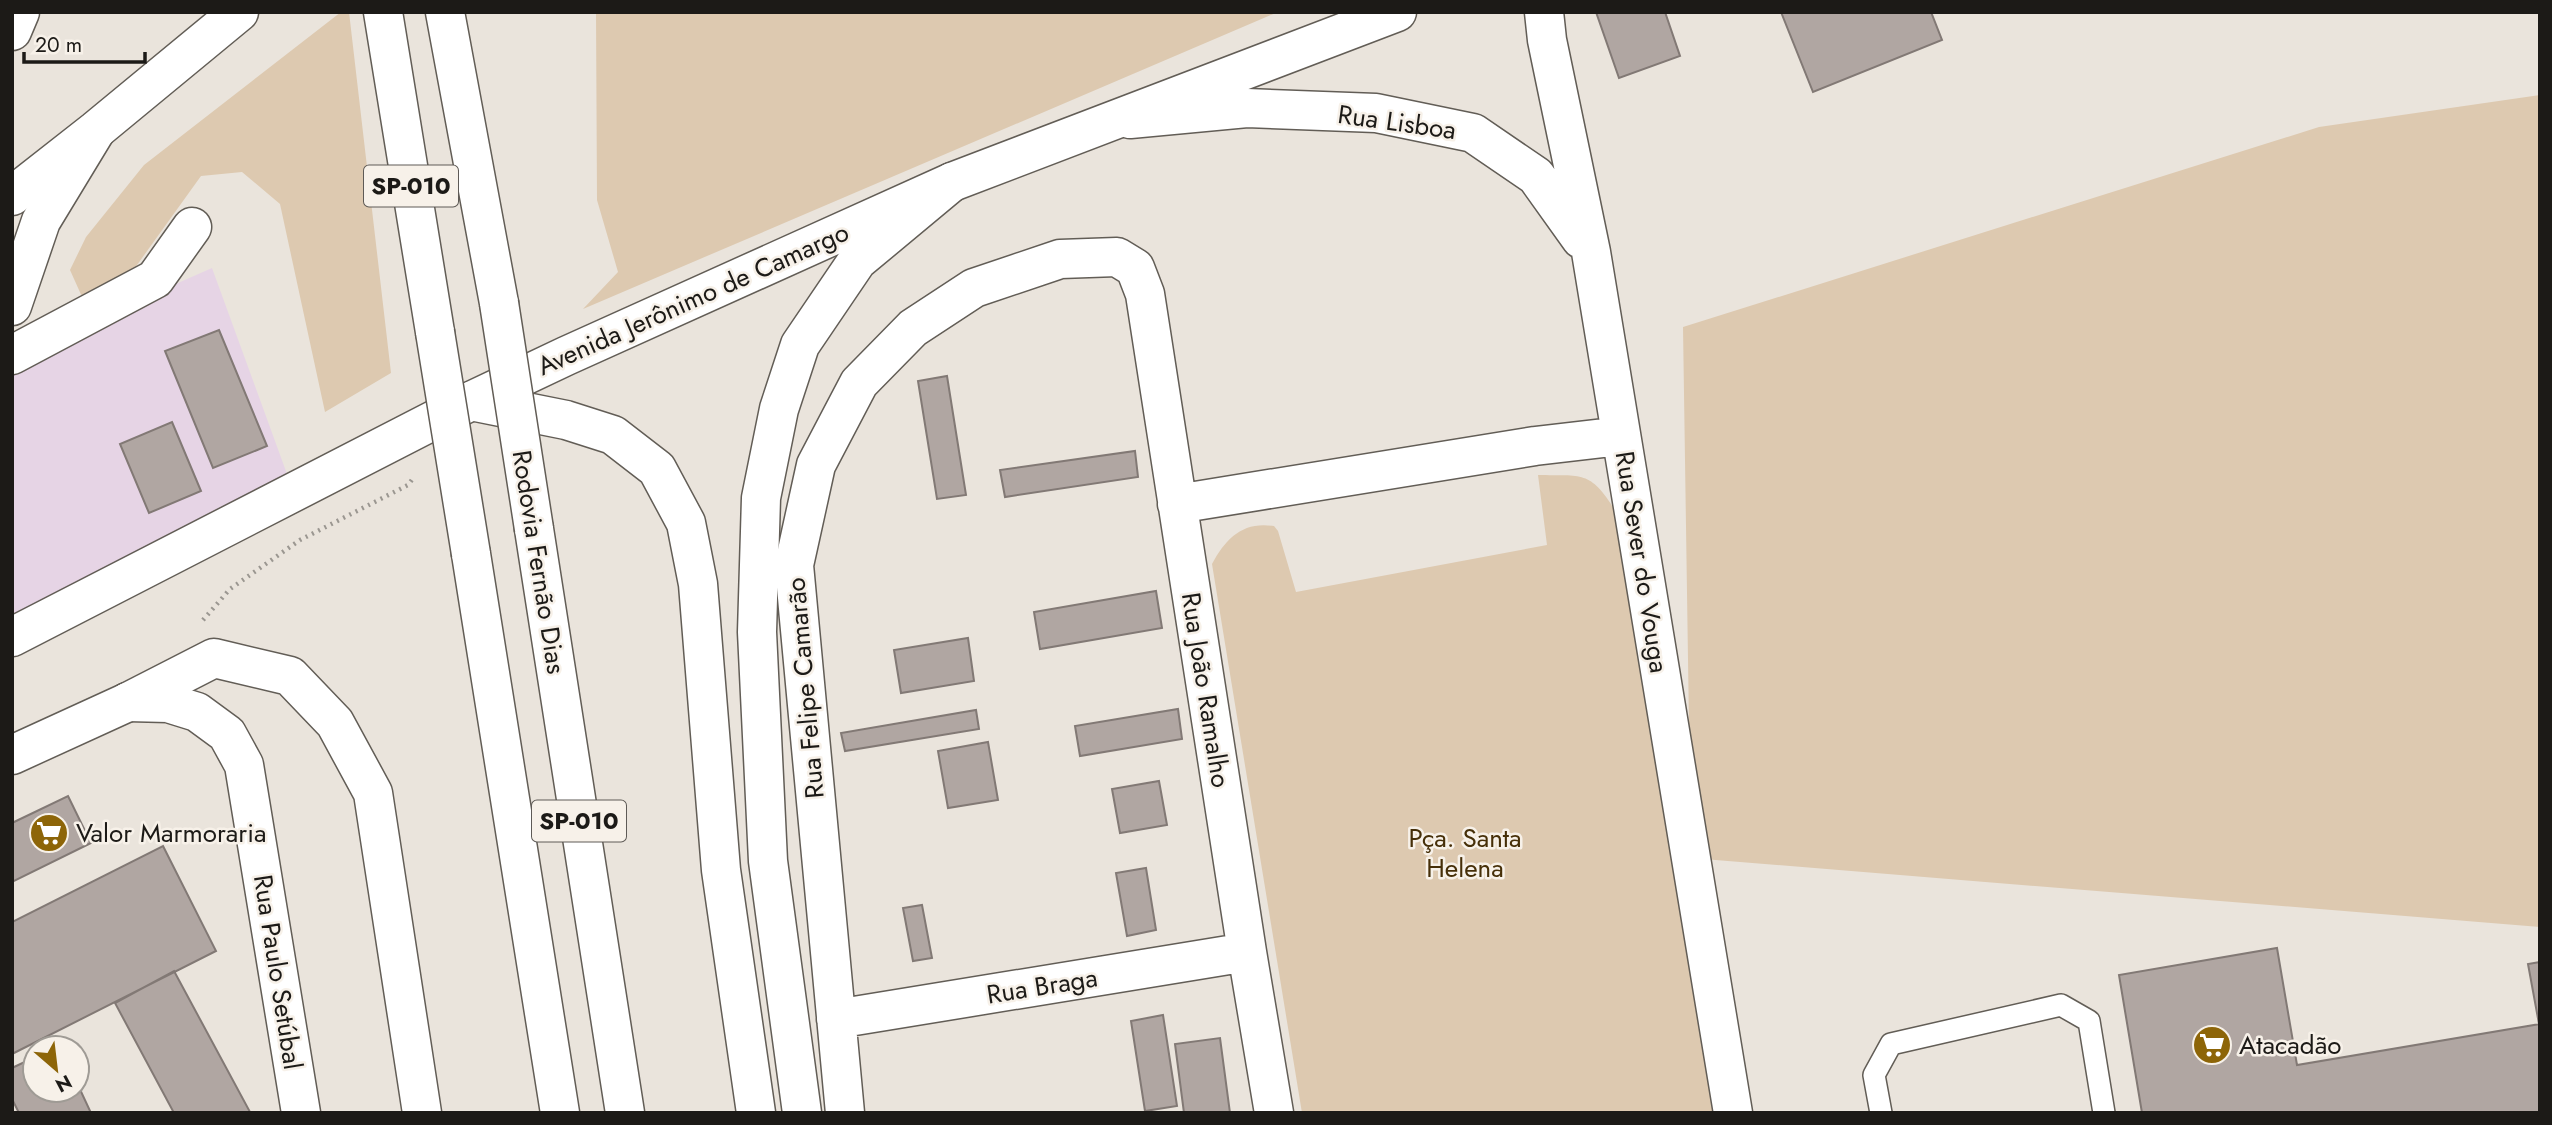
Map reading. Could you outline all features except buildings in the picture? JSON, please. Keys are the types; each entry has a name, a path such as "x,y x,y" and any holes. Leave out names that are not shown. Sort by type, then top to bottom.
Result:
{"main road":[{"path":"12,31 20,12"},
{"path":"12,196 96,131 239,12"},
{"name":"Avenida Jerônimo de Camargo","path":"12,637 471,401 566,356 953,182 1397,12"},
{"name":"Rua Sever do Vouga","path":"1544,12 1547,40 1591,253 1733,1113"},
{"name":"Rodovia Fernão Dias","path":"445,16 499,303 625,1113"},
{"name":"SP-010","path":"385,26 560,1113"},
{"name":"Rua Lisboa","path":"1109,121 1247,108 1376,113 1473,134 1536,176 1591,253"},
{"path":"12,306 41,221 96,131"},
{"path":"802,1113 768,862 757,632 761,498 779,409 800,345 858,261 953,182"},
{"path":"12,355 155,279 192,227"},
{"name":"Rua Felipe Camarão","path":"845,1113 794,565 816,465 859,383 913,328 974,288 1059,259 1117,257 1135,268"},
{"name":"Rua João Ramalho","path":"1135,268 1145,294 1274,1113"},
{"path":"471,401 566,420 613,435 657,469 686,523 698,584 721,870 756,1113"},
{"path":"1177,504 1535,446 1621,436"},
{"path":"12,755 128,702 214,658 290,676 335,723 373,793 422,1113"},
{"name":"Rua Paulo Setúbal","path":"128,702 168,703 197,712 227,734 244,765 301,1113"},
{"name":"Rua Braga","path":"836,1019 1247,952"}],"lane":[{"path":"1881,1113 1874,1075 1891,1044 2061,1005 2089,1021 2104,1113"}],"path":[{"path":"202,620 230,589 300,540 408,485 416,474"}],"shaded area":[{"path":"212,268 287,474 12,615 12,375 153,294"}],"green space":[{"path":"341,12 349,12 391,373 325,412 280,204 242,172 201,176 119,290 83,299 70,270 86,237 144,165"},
{"path":"596,12 1278,12 583,309 618,272 597,200"},
{"path":"2540,95 2540,927 1691,858 1683,327 2319,127"},
{"name":"Pça. Santa Helena","path":"1538,475 1584,478 1599,488 1615,510 1713,1113 1302,1113 1212,564 1223,546 1237,533 1263,525 1274,526 1278,531 1296,592 1547,545"}],"place":[{"name":"Valor Marmoraria","path":"49,833"},
{"name":"Atacadão","path":"2212,1045"}]}
